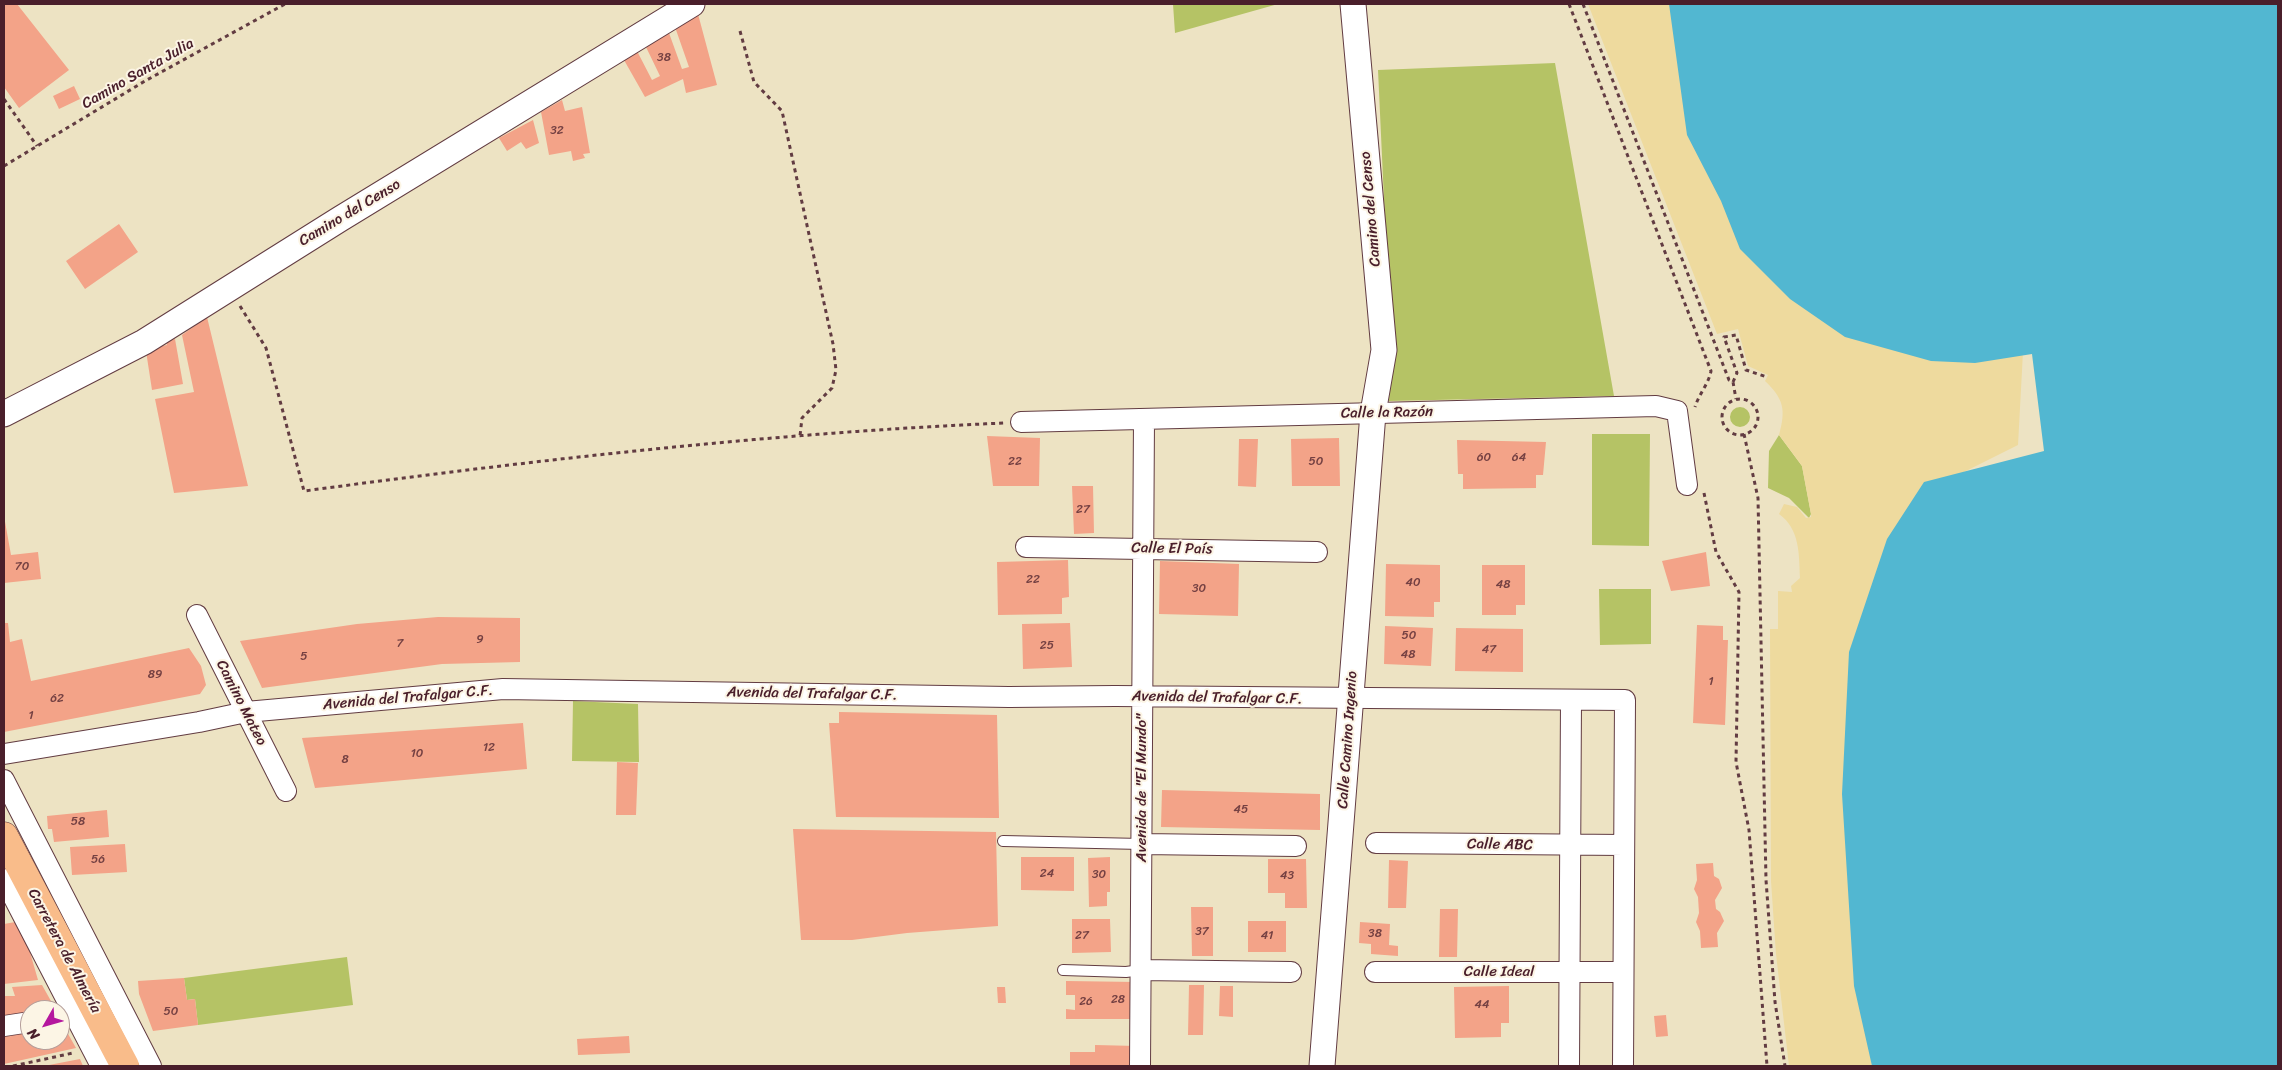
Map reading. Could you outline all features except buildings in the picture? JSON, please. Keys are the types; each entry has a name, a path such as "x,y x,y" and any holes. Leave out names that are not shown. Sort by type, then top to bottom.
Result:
{"highway":[{"name":"Carretera de Almería","path":"4,836 77,1016 125,1066"}],"street":[{"name":"Camino del Censo","path":"4,414 144,342 692,4"},
{"name":"Camino del Censo","path":"1353,4 1384,350 1373,413"},
{"name":"Calle la Razón","path":"1021,422 1656,406 1677,411 1694,487"},
{"name":"Calle Camino Ingenio","path":"1322,1066 1373,413"},
{"name":"Avenida de \"El Mundo\"","path":"1140,1066 1144,419"},
{"name":"Calle El País","path":"1026,547 1317,552"},
{"name":"Camino Mateo","path":"197,615 286,790"},
{"name":"Avenida del Trafalgar C.F.","path":"4,754 199,722 246,712 503,689 1009,697 1142,696 1625,700 1624,845"},
{"path":"1569,1066 1572,700"},
{"path":"4,780 151,1066"},
{"name":"Calle ABC","path":"1376,843 1624,845"},
{"path":"1142,844 1296,846"},
{"path":"1623,1066 1624,845"},
{"path":"4,879 77,1016 101,1066"},
{"path":"1141,970 1291,972"},
{"name":"Calle Ideal","path":"1375,972 1623,972"},
{"path":"4,1026 20,1024"}],"lane":[{"path":"1003,840 1142,844"},
{"path":"1063,970 1126,972 1141,970"}],"path":[{"name":"Camino Santa Julia","path":"4,166 144,81 285,4"},
{"path":"1569,4 1711,371 1710,378 1699,393 1694,410"},
{"path":"1583,4 1729,380 1733,382"},
{"path":"740,31 754,82 782,111 834,344 836,370 832,388 802,418 800,436"},
{"path":"4,99 37,146"},
{"path":"230,288 266,348 304,491 492,466 800,436 897,428 1021,422"},
{"path":"1736,399 1733,382 1737,374 1724,337 1736,335 1746,370 1767,377"},
{"path":"1742,398 1752,403 1758,412 1757,424 1754,429 1744,434 1732,433 1724,424 1723,411 1730,401 1736,399 1742,398"},
{"path":"1744,434 1758,498 1766,880 1775,1002 1785,1066"},
{"path":"1694,487 1705,496 1716,552 1738,592 1736,762 1749,830 1767,1066"},
{"path":"13,1066 77,1052"}],"green space":[{"path":"1173,4 1278,4 1175,33"},
{"path":"1555,63 1614,396 1389,401 1391,351 1378,70"},
{"path":"1740,407 1747,410 1750,417 1747,424 1740,427 1733,424 1730,417 1733,410"},
{"path":"1592,434 1650,434 1649,546 1592,545"},
{"path":"1779,435 1802,466 1811,514 1809,518 1789,498 1768,488 1769,451"},
{"path":"1599,589 1651,589 1651,644 1600,645"},
{"path":"573,701 638,704 639,762 572,761"},
{"path":"347,957 353,1005 198,1025 195,999 187,1000 184,978"}],"sand":[{"path":"1588,4 1676,4 2023,352 2018,445 1940,484 1902,1066 1789,1066 1776,954 1771,881 1770,629 1778,629 1778,591 1792,592 1791,586 1800,578 1795,535 1786,520 1779,514 1784,504 1797,507 1806,518 1811,517 1802,466 1779,435 1783,412 1782,405 1780,399 1765,381 1768,375 1748,366 1738,329 1717,334"}],"water":[{"path":"1669,4 2278,4 2278,1066 1872,1066 1854,986 1842,794 1849,652 1887,539 1924,482 2044,451 2032,354 1975,363 1931,361 1845,337 1790,299 1740,249 1721,201 1687,135"}]}
